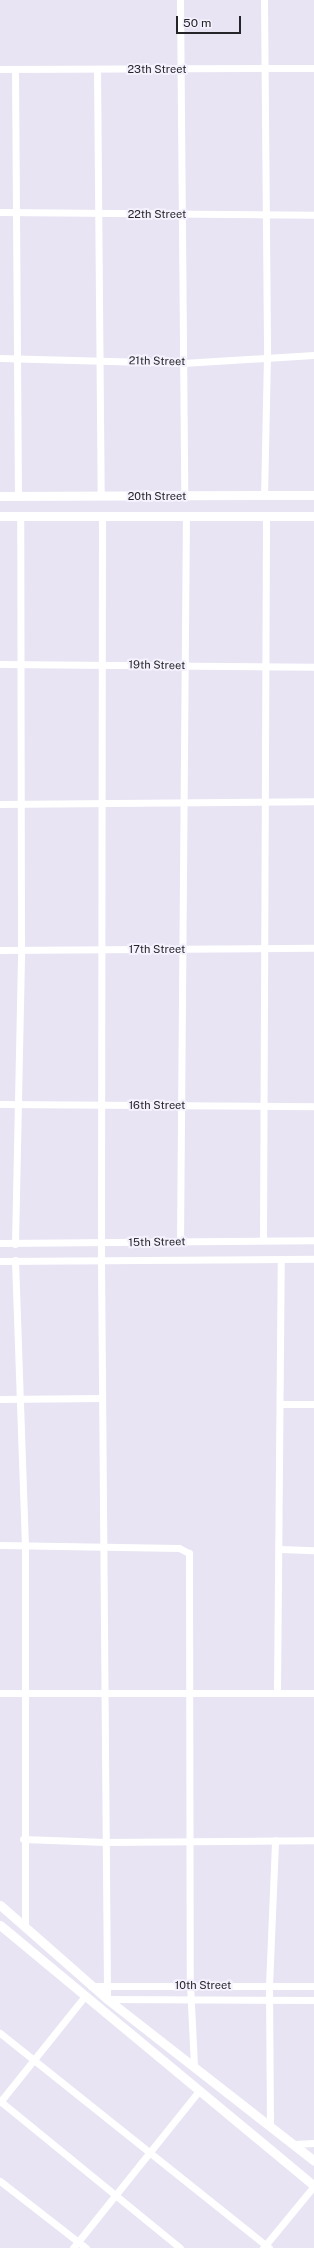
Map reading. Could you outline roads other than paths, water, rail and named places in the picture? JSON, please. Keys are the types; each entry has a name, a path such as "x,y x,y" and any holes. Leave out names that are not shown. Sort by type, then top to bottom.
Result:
{"street":[{"path":"180,0 178,69 184,496"},
{"path":"264,0 264,214 267,355 264,496"},
{"name":"23th Street","path":"0,69 314,68"},
{"path":"15,69 18,495"},
{"path":"97,69 101,361 101,496"},
{"name":"22th Street","path":"0,212 314,214"},
{"name":"21th Street","path":"0,358 183,362 267,355 314,355"},
{"name":"20th Street","path":"0,496 314,495"},
{"name":"20th Street","path":"0,516 314,516"},
{"path":"15,1244 16,1104 21,949 19,664 20,516"},
{"path":"263,1240 267,802 266,516"},
{"path":"102,517 103,949 101,1260 105,1547 105,1842 107,1999"},
{"path":"180,1242 186,803 184,666 186,517"},
{"name":"19th Street","path":"0,664 314,667"},
{"path":"0,804 314,801"},
{"name":"17th Street","path":"0,950 314,948"},
{"name":"16th Street","path":"0,1104 314,1106"},
{"name":"15th Street","path":"0,1243 314,1240"},
{"path":"277,1692 280,1549 281,1259"},
{"name":"15th Street","path":"0,1261 314,1259"},
{"path":"15,1260 25,1544 23,1839 25,1926"},
{"path":"0,1399 102,1398"},
{"path":"280,1404 314,1404"},
{"path":"0,1545 25,1544 179,1548 189,1553 191,1692 190,1984 194,2066"},
{"path":"280,1549 314,1550"},
{"path":"0,1693 105,1690 314,1692"},
{"path":"23,1839 105,1842 314,1840"},
{"path":"270,2127 269,1986 275,1840"},
{"path":"0,1905 91,1986 314,2161"},
{"path":"0,1925 314,2186 266,2247 0,2033"},
{"name":"10th Street","path":"91,1986 190,1984 314,1986"},
{"path":"85,1996 35,2062 0,2101 180,2248"},
{"name":"10th Street","path":"107,1999 314,2000"},
{"path":"73,2248 151,2154 198,2091"},
{"path":"294,2144 314,2142"},
{"path":"0,2181 86,2248"}]}
